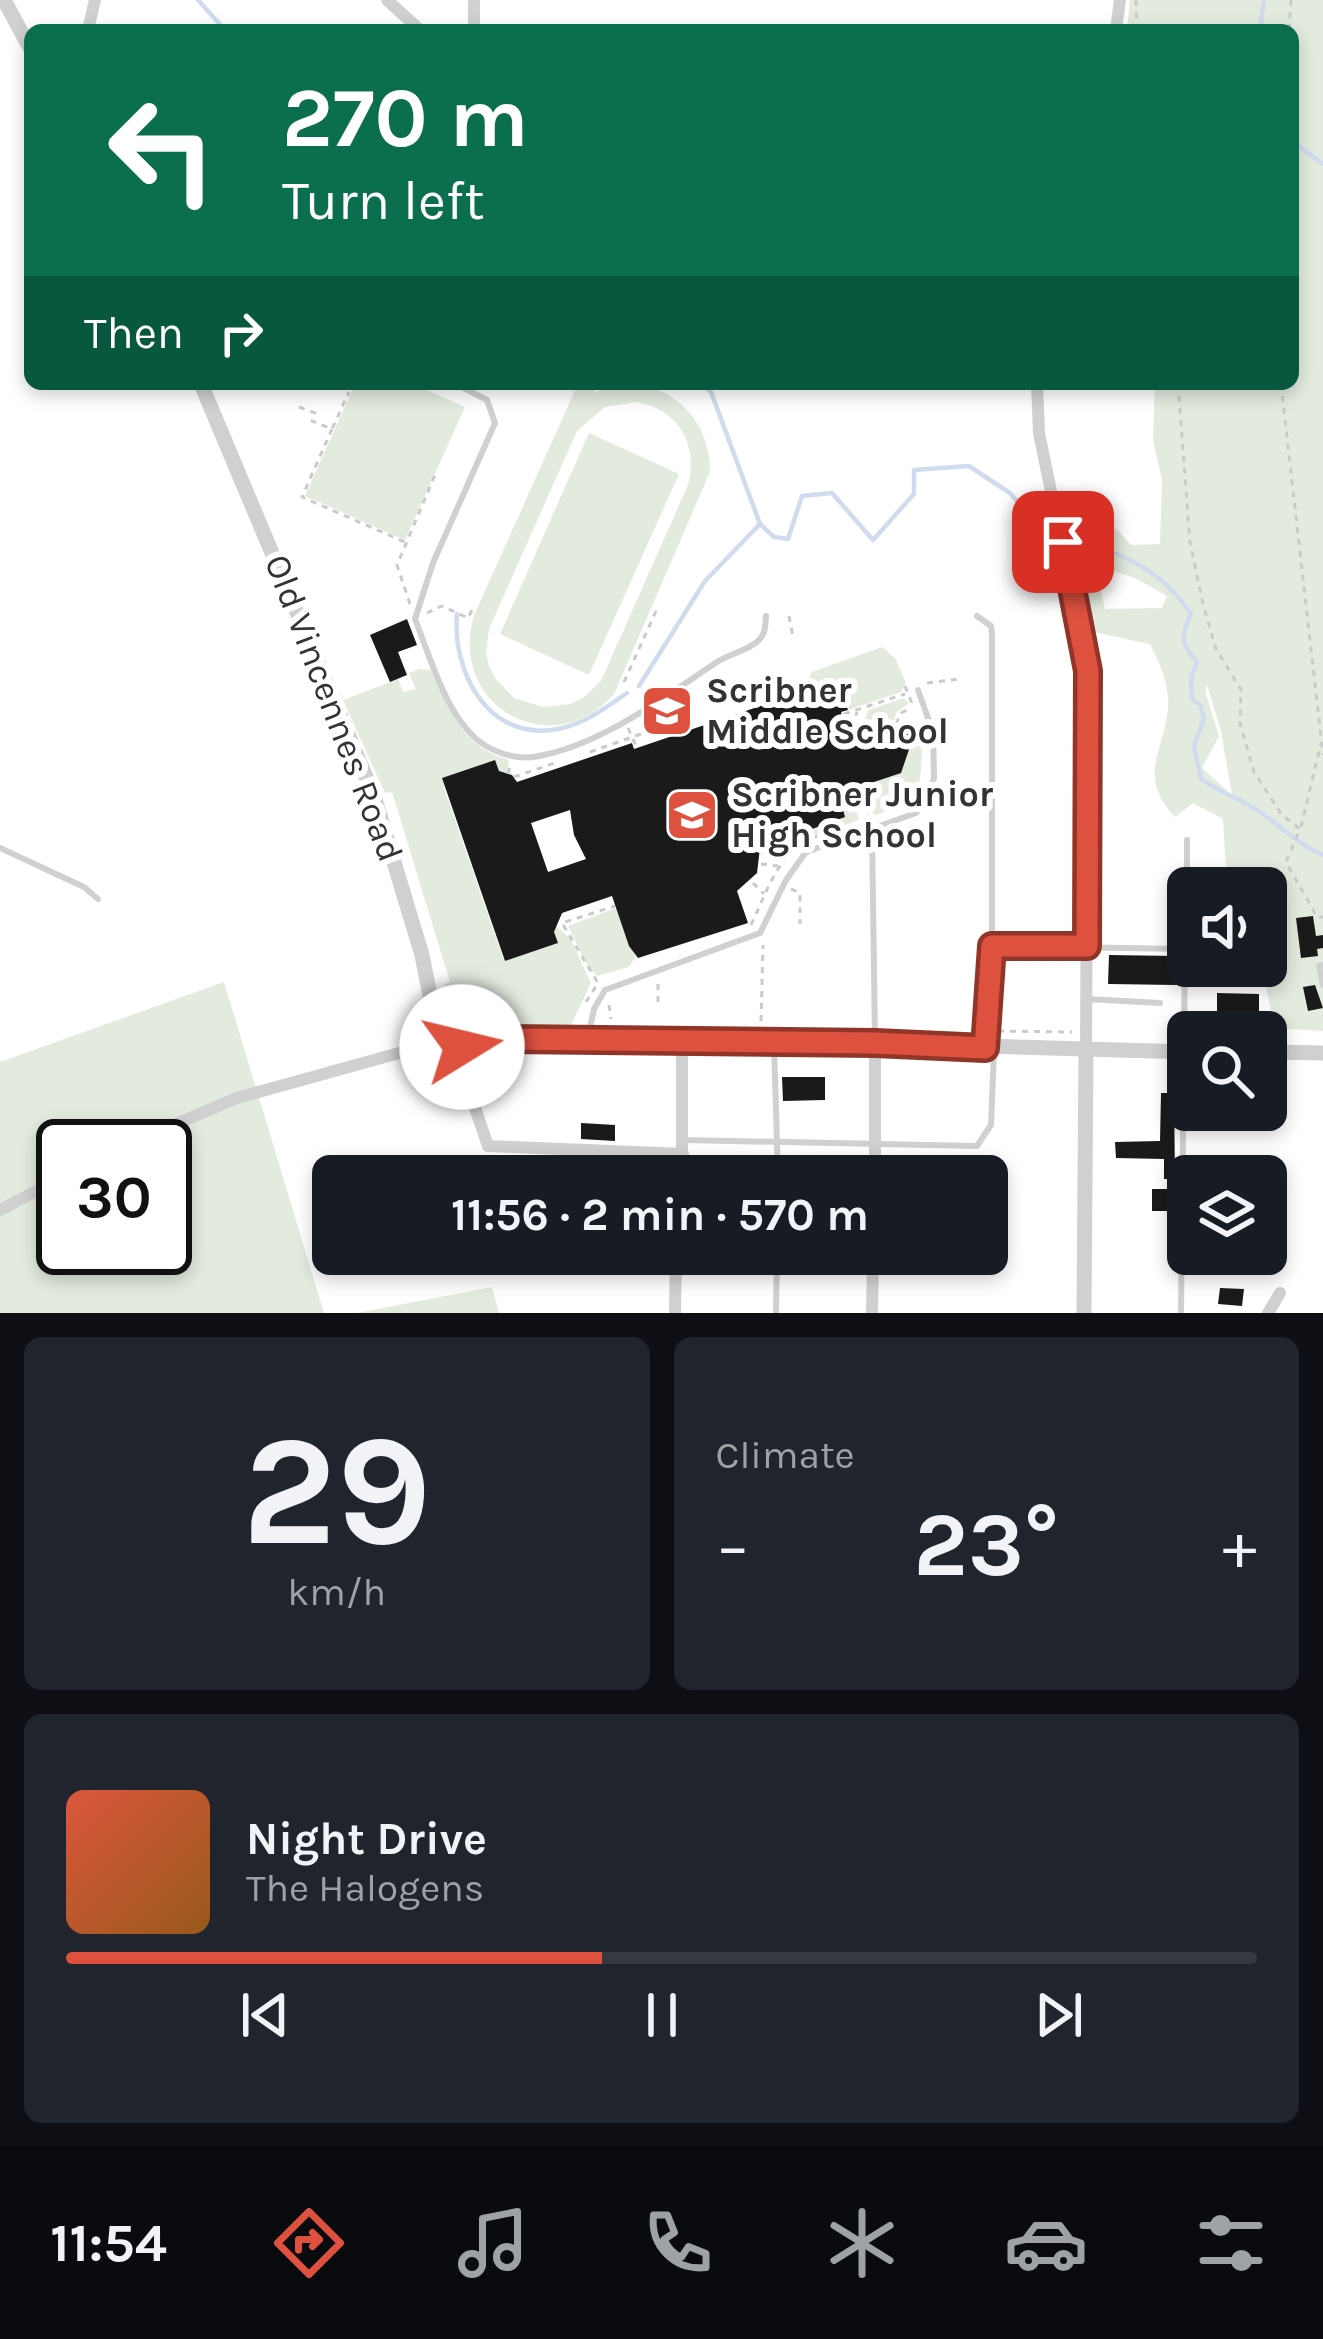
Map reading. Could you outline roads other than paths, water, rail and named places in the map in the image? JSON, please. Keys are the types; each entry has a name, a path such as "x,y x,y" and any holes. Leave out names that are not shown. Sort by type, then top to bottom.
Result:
{"street":[{"path":"4,0 24,36"},
{"path":"387,0 413,24"},
{"name":"Old Vincennes Road","path":"204,390 374,796 422,956 439,1042"},
{"path":"1037,390 1039,433 1088,671 1084,1313"},
{"path":"461,1041 468,1087 488,1146 683,1147"},
{"path":"181,1119 267,1088 439,1042 875,1043 1167,1052"},
{"path":"682,1043 683,1155"},
{"path":"875,1043 876,1155"},
{"path":"1287,1052 1323,1053"},
{"path":"0,1210 36,1192"},
{"path":"675,1313 676,1275"},
{"path":"872,1313 873,1275"},
{"path":"1268,1313 1280,1293"}],"lane":[{"path":"468,390 487,400 495,415 494,428 436,556 415,618 462,723 482,744 526,758 546,755 666,698 723,658 756,643 764,634 766,616"},
{"path":"683,1147 778,1142 977,1146 991,1125 992,634 991,626 977,616"},
{"path":"588,1041 603,992 757,935 784,884 812,848 916,813 934,778 933,732 918,690"},
{"path":"872,829 875,1043"},
{"path":"1187,840 1187,867"},
{"path":"0,848 84,887 98,899"},
{"path":"992,946 1167,948"},
{"path":"1323,964 1319,967 1323,985"},
{"path":"1087,999 1160,1003"},
{"path":"774,1045 778,1155"},
{"path":"1181,1313 1184,1131"},
{"path":"776,1313 777,1275"}],"waterway":[{"path":"198,0 220,24"},
{"path":"1261,24 1264,0"},
{"path":"1299,146 1323,164"},
{"path":"709,390 760,524 774,537 788,539 802,496 832,493 873,540 914,494 914,470 969,466 1010,493 1043,531 1051,531"},
{"path":"639,686 705,581 760,524"},
{"path":"1071,537 1153,574 1191,614 1184,640 1197,662 1191,677 1192,699 1201,706 1204,719 1194,746 1201,779 1253,807 1323,855"},
{"path":"457,614 460,657 467,677 491,712 508,723 528,730 562,728 627,693"}],"place":[{"name":"Scribner Middle School","path":"667,711"},
{"name":"Scribner Junior High School","path":"692,815"}]}
